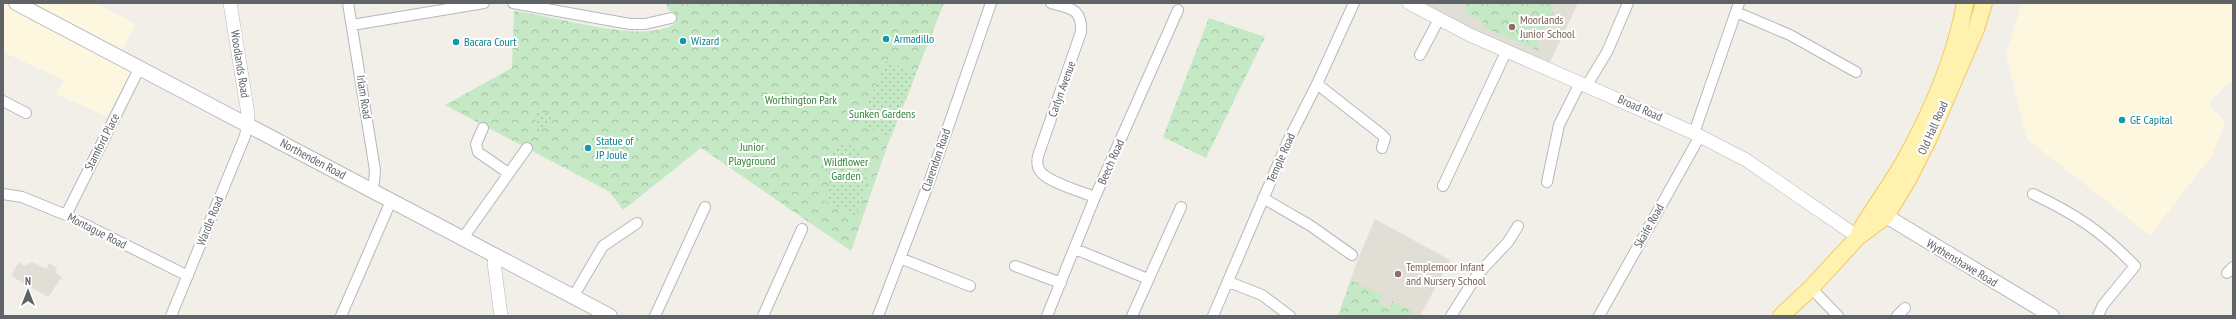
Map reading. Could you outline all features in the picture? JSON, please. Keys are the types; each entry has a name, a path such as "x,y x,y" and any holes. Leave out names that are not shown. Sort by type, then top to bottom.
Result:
{"main road":[{"name":"Northenden Road","path":"16,3 610,316"},
{"name":"Old Hall Road","path":"1858,237 1872,208 1907,157 1924,121 1943,77 1965,3"},
{"name":"Old Hall Road","path":"1781,316 1811,288 1858,237 1886,216 1910,176 1930,136 1976,28 1984,3"},
{"name":"Wythenshawe Road","path":"1872,208 2052,316"}],"street":[{"name":"Woodlands Road","path":"230,3 248,114 247,125"},
{"name":"Irlam Road","path":"348,3 375,170 374,183 370,190"},
{"path":"352,25 484,3"},
{"path":"512,3 630,24 645,24 671,18"},
{"name":"Clarendon Road","path":"878,316 991,3"},
{"name":"Carlyn Avenue","path":"1051,3 1073,10 1079,15 1082,22 1079,41 1038,156 1038,166 1040,172 1058,182 1095,198"},
{"name":"Temple Road","path":"1214,316 1288,141 1317,84 1354,3"},
{"name":"Broad Road","path":"1409,3 1506,52 1584,84 1697,134 1746,160 1858,237"},
{"path":"1546,182 1559,125 1584,84 1607,52 1628,3"},
{"path":"1737,8 1790,35 1856,72"},
{"name":"Skaife Road","path":"1599,316 1697,134 1737,8"},
{"name":"Beech Road","path":"1047,316 1095,198 1178,10"},
{"path":"1420,55 1439,19"},
{"path":"1442,186 1506,52"},
{"name":"Stamford Place","path":"70,217 139,69"},
{"path":"1317,84 1381,134 1385,138 1382,148"},
{"path":"3,101 26,113"},
{"name":"Wardle Road","path":"172,316 245,136 247,125"},
{"path":"483,128 476,144 478,152 508,173"},
{"path":"463,238 527,148"},
{"name":"Montague Road","path":"3,194 22,197 70,217 188,276"},
{"path":"2033,194 2088,223 2108,238 2135,266 2107,299 2098,316"},
{"path":"1263,198 1310,226 1352,255"},
{"path":"341,316 391,201"},
{"path":"655,316 705,207"},
{"path":"1132,316 1181,207"},
{"path":"573,296 603,246 637,223"},
{"path":"1451,316 1477,275 1508,242 1518,226"},
{"path":"763,316 802,229"},
{"path":"1075,249 1148,279"},
{"path":"497,256 494,263 501,316"},
{"path":"900,258 970,286"},
{"path":"1015,266 1061,283"},
{"path":"1229,282 1262,295 1290,316"},
{"path":"1811,288 1838,316"},
{"path":"1897,316 1905,308"}],"shaded area":[{"path":"3,3 96,3 135,24 118,59 133,68 107,116 56,94 64,80 3,52"},
{"name":"Moorlands Junior School","path":"1412,3 1578,3 1547,68"},
{"path":"2022,3 2233,3 2233,80 2219,92 2209,105 2225,122 2211,157 2150,235 2027,139 2006,54"},
{"name":"Templemoor Infant and Nursery School","path":"1375,219 1450,260 1420,316 1338,316 1358,259"},
{"path":"19,262 24,266 32,262 47,269 49,263 57,268 56,273 62,277 48,297 11,276"}],"green space":[{"name":"Worthington Park","path":"666,3 944,3 888,144 851,251 701,148 623,210 610,192 445,105 512,68 514,11 598,27 643,31 662,29 676,23 674,12 669,11"},
{"path":"1465,3 1552,3 1553,13 1537,40 1539,51 1483,27 1488,18 1485,23 1466,13"},
{"path":"1209,18 1265,37 1206,158 1163,137"},
{"name":"Sunken Gardens","path":"886,61 916,73 891,137 860,124"},
{"path":"533,111 559,116 536,134 536,121"},
{"name":"Wildflower Garden","path":"844,143 865,152 867,184 856,216 824,201 830,184 822,157"},
{"path":"1351,280 1384,296 1379,304 1388,309 1392,301 1413,311 1409,316 1338,316"}],"place":[{"name":"Moorlands Junior School","path":"1512,27"},
{"name":"Armadillo","path":"886,39"},
{"name":"Wizard","path":"683,41"},
{"name":"Bacara Court","path":"456,42"},
{"name":"GE Capital","path":"2122,120"},
{"name":"Statue of JP Joule","path":"588,148"},
{"name":"Templemoor Infant and Nursery School","path":"1398,274"}],"park label":[{"name":"Junior Playground","path":"752,154"}]}
